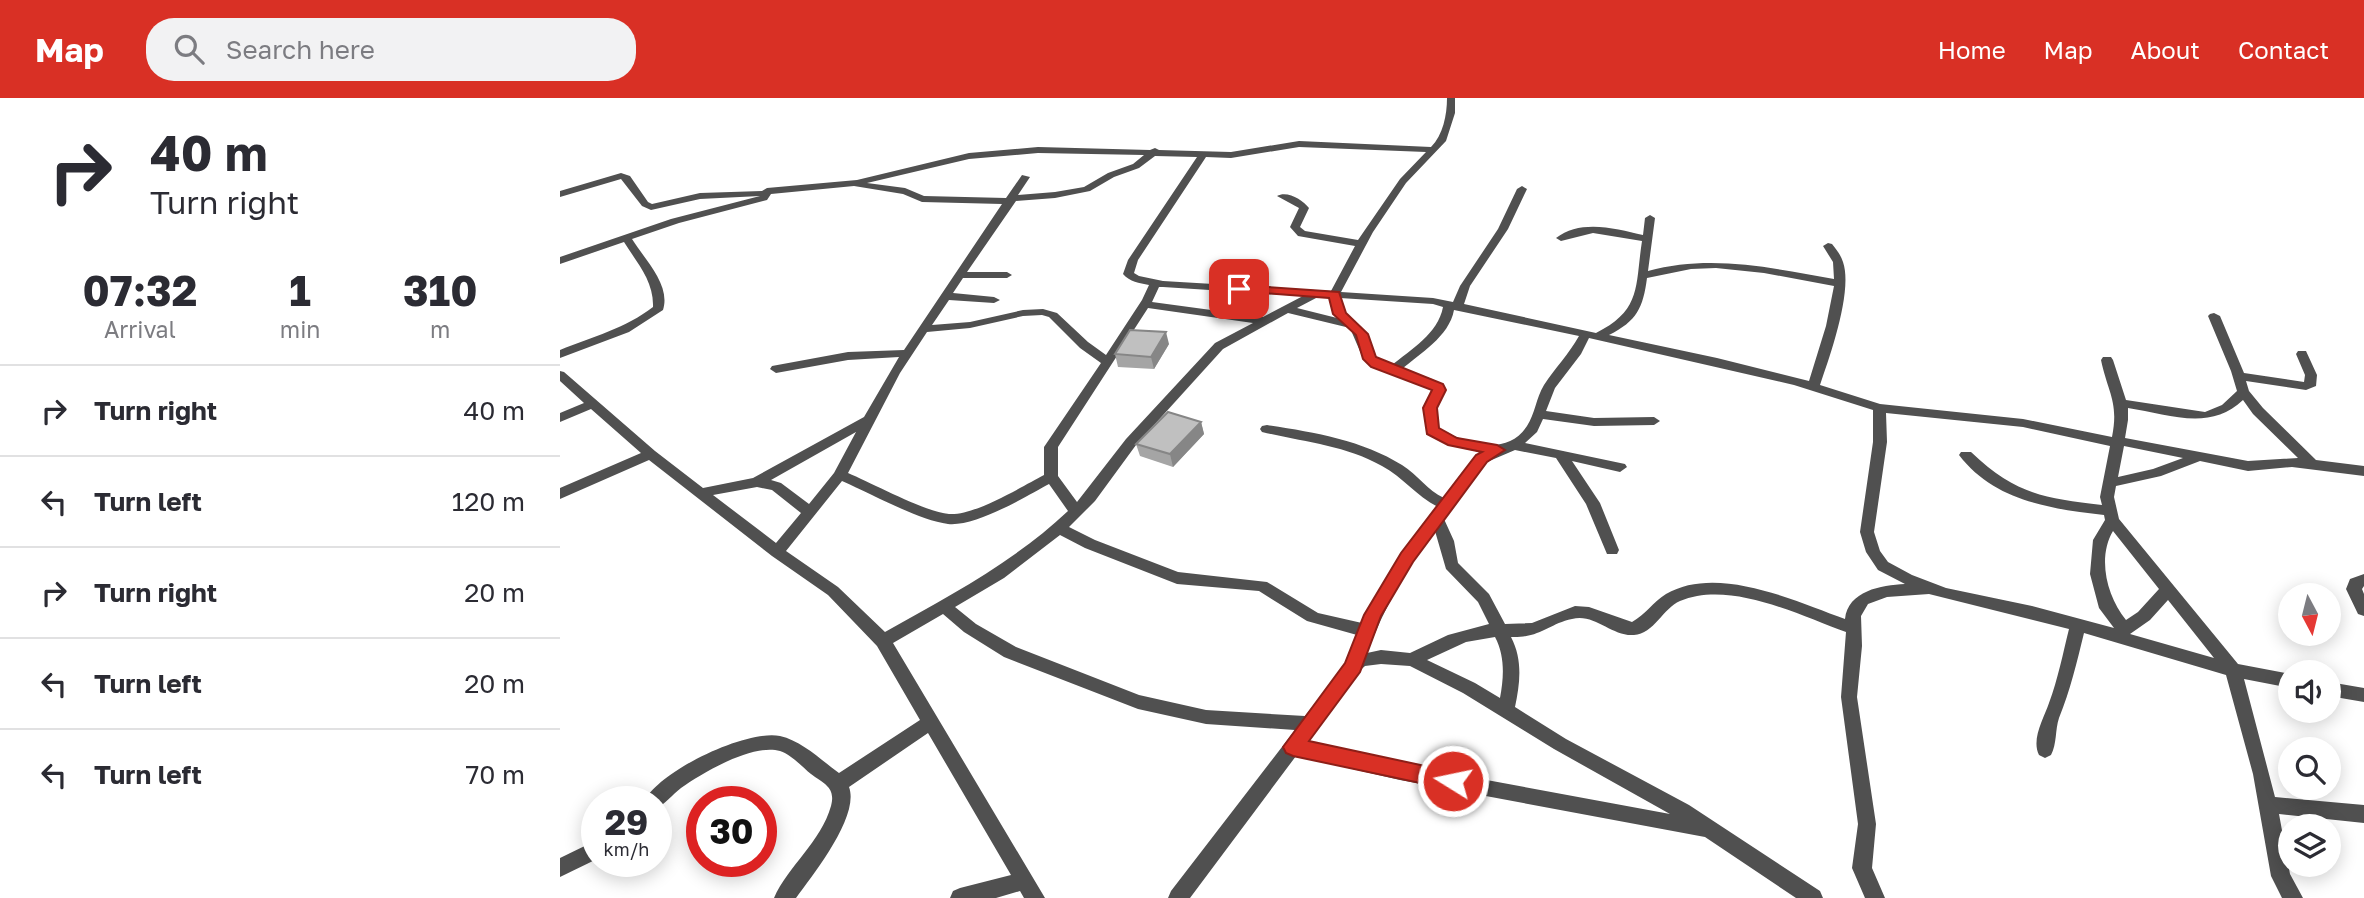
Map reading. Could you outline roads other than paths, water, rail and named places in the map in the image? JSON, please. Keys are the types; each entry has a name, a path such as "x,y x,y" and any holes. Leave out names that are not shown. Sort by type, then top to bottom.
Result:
{"street":[{"path":"1451,98 1451,113 1445,135 1403,181 1362,244 1334,295 1339,314 1362,334 1370,359 1376,364 1438,387 1430,408 1432,430 1453,442 1497,450"},
{"path":"560,194 621,176 627,178 645,204 651,207 700,196 852,184 970,156 1038,150 1231,155 1299,144 1434,150"},
{"path":"852,184 905,191 922,199 1012,199 1055,195 1087,189 1111,175 1136,166 1155,152"},
{"path":"1204,153 1128,270 1128,274 1136,279 1155,283 1433,301 1717,362 1813,387 1879,408 2023,423 2248,466 2311,463 2364,471"},
{"path":"777,552 840,475 894,373 1026,177"},
{"path":"1394,370 1447,322 1465,286 1503,229 1522,190"},
{"path":"560,261 675,221 760,200 764,198 764,193"},
{"path":"1282,196 1300,203 1304,208 1295,227 1302,234 1362,244"},
{"path":"1353,667 1373,615 1407,557 1441,511 1482,459 1497,450 1514,445 1532,429 1549,387 1590,336 1622,323 1638,304 1650,218"},
{"path":"1561,238 1588,229 1601,229 1647,239"},
{"path":"560,354 627,327 650,316 659,308 657,286 626,238"},
{"path":"1813,387 1824,359 1838,283 1839,264 1828,246"},
{"path":"1642,276 1698,264 1838,283"},
{"path":"958,275 1007,275"},
{"path":"1076,511 1051,477 1051,447 1145,304 1155,283"},
{"path":"883,641 999,574 1059,528 1090,498 1131,442 1219,346 1316,294"},
{"path":"946,296 994,300"},
{"path":"1145,304 1264,321"},
{"path":"1286,309 1348,323"},
{"path":"926,329 970,325 1023,313 1043,312 1054,315 1084,345 1106,361"},
{"path":"2214,316 2243,392 2258,411 2311,463"},
{"path":"1622,323 1652,348"},
{"path":"776,369 868,354 909,353"},
{"path":"2239,376 2306,386 2312,383 2311,374 2302,354"},
{"path":"2107,360 2110,378 2121,403 2119,442 2107,497 2111,516 2167,590 2234,670 2269,805 2281,876 2293,898"},
{"path":"560,375 650,453 832,592 883,641 1029,889 960,898"},
{"path":"2121,403 2205,416 2215,415 2231,405 2243,392"},
{"path":"560,418 594,402"},
{"path":"1879,408 1880,442 1867,532 1873,552 1883,566 1935,589 2119,633 2234,670 2278,678"},
{"path":"1539,414 1594,422 1654,421"},
{"path":"701,493 757,482 870,419"},
{"path":"1267,429 1345,446 1379,459 1397,469 1441,511 1451,565 1484,598 1502,631 1512,663 1512,680 1506,710"},
{"path":"1514,445 1620,467"},
{"path":"560,494 650,453"},
{"path":"1559,453 1593,503 1608,534 1612,551"},
{"path":"1966,455 2001,487 2023,496 2111,516"},
{"path":"2110,483 2156,473 2196,458"},
{"path":"840,475 886,492 923,511 950,519 988,509 1051,477"},
{"path":"757,482 776,486 811,513"},
{"path":"2111,516 2100,540 2098,574 2107,608 2119,633"},
{"path":"1059,528 1090,544 1177,578 1262,586 1313,617 1338,625 1367,629"},
{"path":"2364,580 2355,583 2354,589 2364,610"},
{"path":"1412,660 1442,644 1466,636 1530,630 1573,612 1584,612 1634,629 1652,618 1675,596 1718,589 1773,600 1854,629"},
{"path":"1875,898 1863,868 1867,824 1849,697 1853,615 1863,600 1886,591 1935,589"},
{"path":"2119,633 2144,616 2167,590"},
{"path":"943,605 970,628 1010,652 1138,702 1206,717 1310,724"},
{"path":"2045,750 2050,719 2057,706 2078,625"},
{"path":"1178,898 1353,667 1361,660 1381,657 1412,660 1469,688 1560,744 1682,811 1813,898"},
{"path":"2341,690 2364,695"},
{"path":"839,782 931,722"},
{"path":"668,786 717,758 779,743 839,782 842,794 838,814 812,860 784,898"},
{"path":"1293,747 1400,772 1713,831"},
{"path":"2269,805 2364,814"},
{"path":"560,869 581,858"}]}
